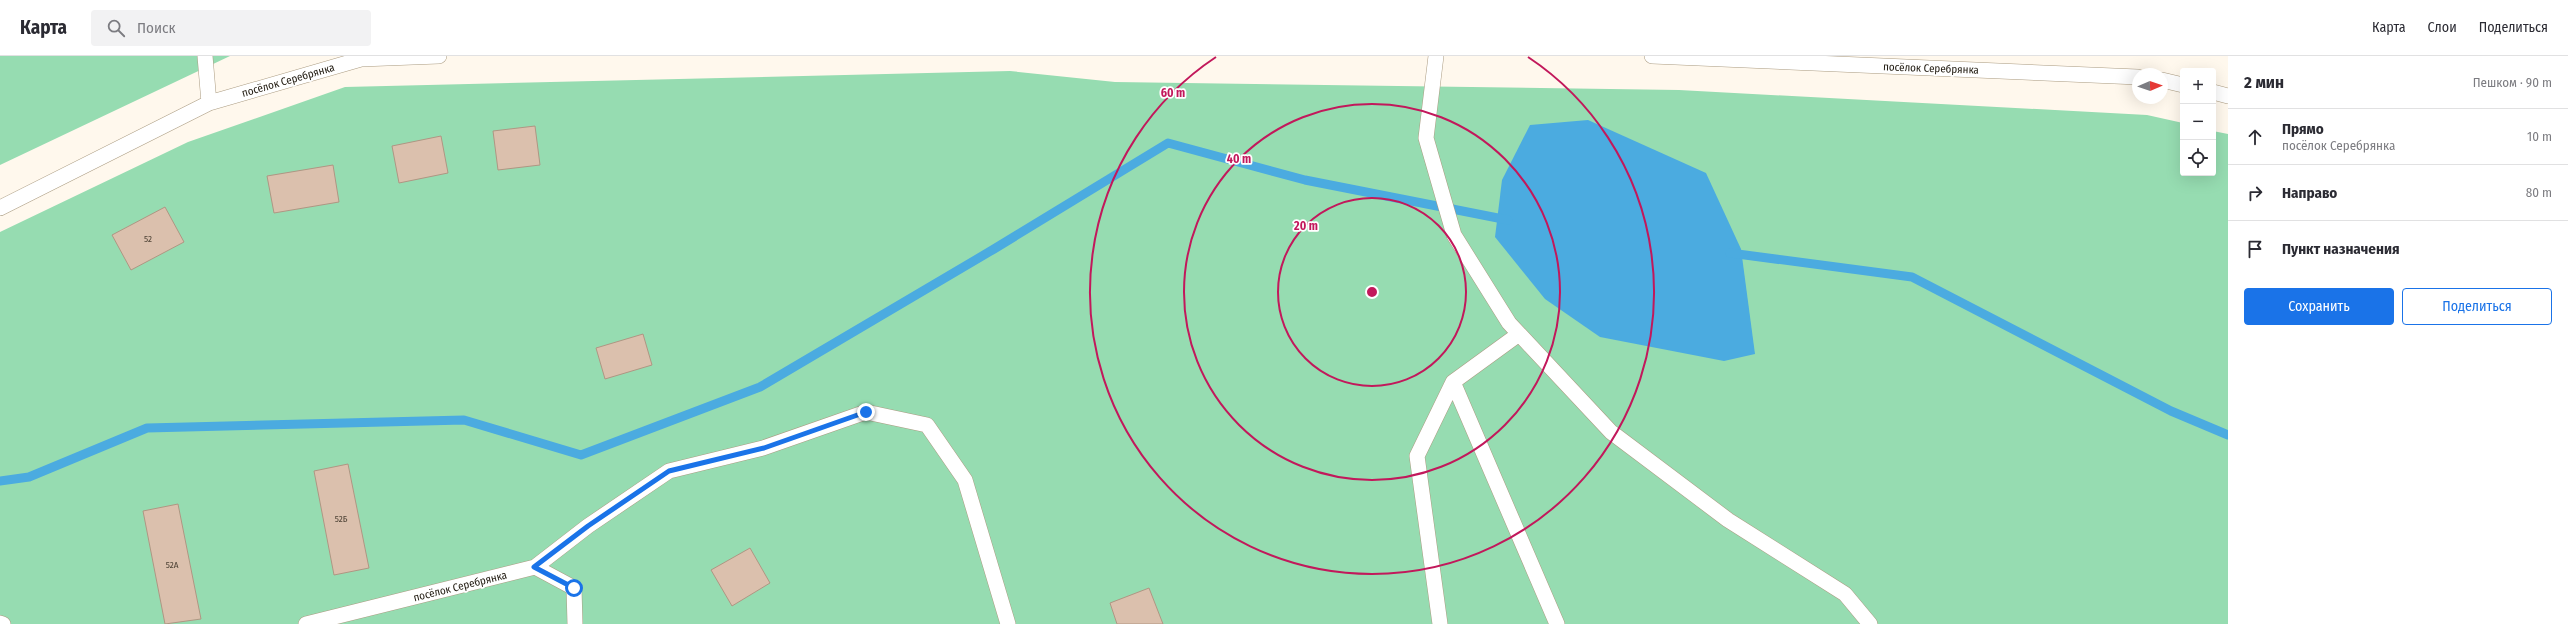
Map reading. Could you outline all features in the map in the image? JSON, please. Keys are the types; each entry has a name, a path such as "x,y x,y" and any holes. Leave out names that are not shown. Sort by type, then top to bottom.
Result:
{"lane":[{"path":"205,56 209,103"},
{"name":"посёлок Серебрянка","path":"0,208 209,103 361,58 440,56"},
{"path":"1436,56 1426,138 1454,235 1509,323 1611,432 1728,520 1845,594 1870,624"},
{"name":"посёлок Серебрянка","path":"1652,56 2132,77"},
{"path":"2168,81 2180,84"},
{"path":"2216,93 2228,96"},
{"path":"1440,624 1417,456 1453,382 1519,334"},
{"path":"1453,382 1556,624"},
{"path":"575,624 574,588 534,567 588,526 669,471 764,448 866,412 927,425 965,480 1008,624"},
{"name":"посёлок Серебрянка","path":"306,624 534,567"}],"green space":[{"path":"0,56 230,56 0,165"},
{"path":"1010,71 1115,82 1679,90 2147,115 2180,122 2180,176 2216,176 2216,132 2228,134 2228,624 0,624 0,232 188,142 345,87"}],"water":[{"path":"1588,120 1706,173 1741,249 1755,354 1724,361 1600,337 1545,299 1495,237 1502,180 1530,125"}],"building":[{"path":"535,126 540,165 498,170 493,131"},
{"path":"441,136 448,173 399,183 392,146"},
{"path":"333,165 339,202 274,213 267,176"},
{"path":"165,207 184,242 131,270 112,235"},
{"path":"643,334 652,365 605,379 596,348"},
{"path":"348,464 369,568 334,575 314,471"},
{"path":"178,504 201,619 165,624 143,511"},
{"path":"750,548 770,583 732,606 711,570"},
{"path":"1149,588 1163,624 1117,624 1110,603"}],"waterway":[{"path":"0,481 29,477 147,428 464,420 581,455 760,387 994,249 1168,143 1305,180 1508,220"},
{"path":"1730,253 1912,277 2171,411 2228,435"}],"route":[{"path":"574,588 534,567 588,526 669,471 764,448 866,412"}]}
